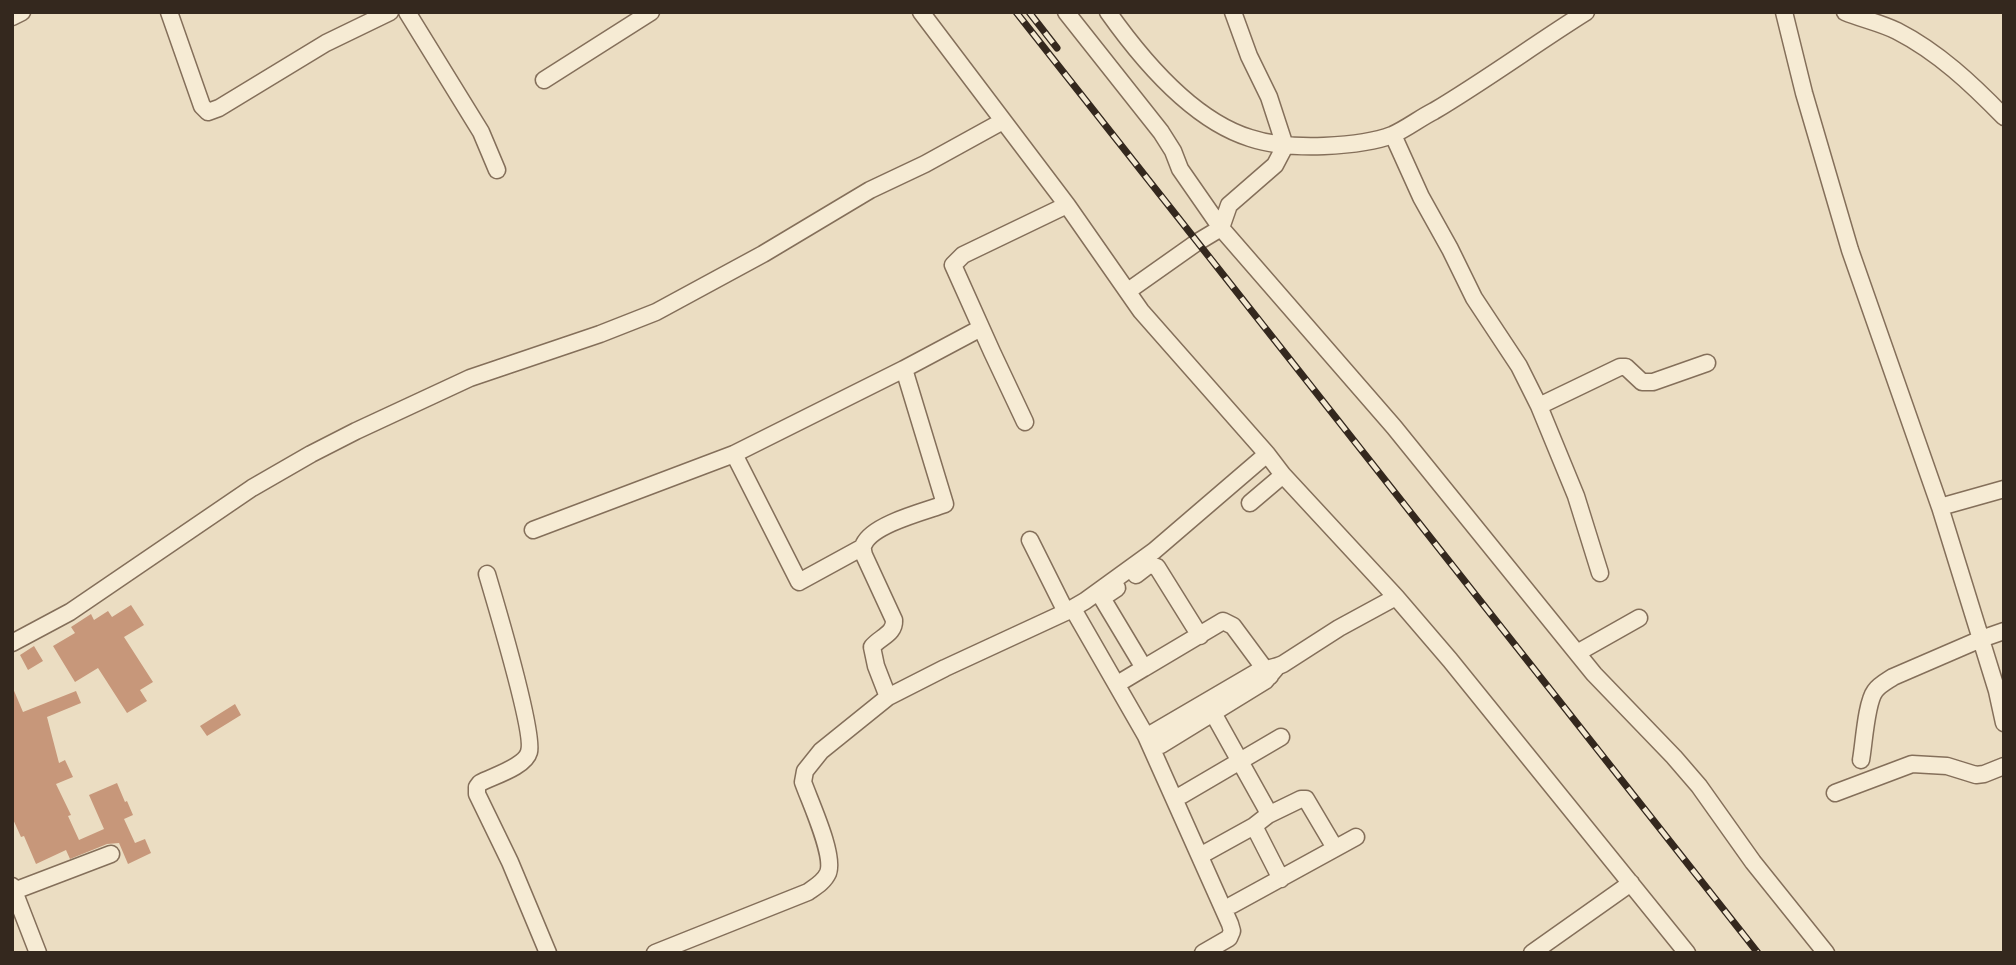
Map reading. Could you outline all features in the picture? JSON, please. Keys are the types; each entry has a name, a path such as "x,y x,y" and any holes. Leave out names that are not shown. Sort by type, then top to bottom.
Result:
{"street":[{"path":"12,16 22,12"},
{"path":"169,12 202,106 208,112 326,43 390,12"},
{"path":"407,12 481,132 497,170"},
{"path":"544,80 651,12"},
{"path":"921,12 1067,205 1141,311 1283,475 1396,597 1687,953"},
{"path":"1066,12 1161,132 1173,150 1180,169 1221,228 1394,427 1594,674 1691,776 1753,862 1826,953"},
{"path":"1108,12 1156,72 1188,102 1216,123 1248,138 1285,146 1335,145 1393,135 1465,92 1587,12"},
{"path":"1128,291 1221,228 1229,205 1275,165 1285,146 1269,97 1233,12"},
{"path":"1784,12 1804,93 1850,250 1940,508 1997,691 2004,723"},
{"path":"1845,12 1895,31 1935,54 2004,117"},
{"path":"12,643 70,612 253,488 311,454 470,378 656,312 752,260 870,190 925,164 1003,121"},
{"path":"1393,135 1474,298 1519,366 1539,406 1576,496 1600,573"},
{"path":"1026,422 953,265 963,255 1067,205"},
{"path":"533,530 734,454 981,328"},
{"path":"1539,406 1620,367 1626,367 1642,382 1653,382 1707,363"},
{"path":"888,697 872,647 895,626 864,555 864,542 878,530 898,520 945,504 904,369"},
{"path":"734,454 799,582 863,547"},
{"path":"655,953 807,892 827,876 830,863 828,850 803,782 810,762 821,751 888,697 1069,610 1154,551 1267,454"},
{"path":"1250,503 1283,475"},
{"path":"1940,508 2004,489"},
{"path":"1030,540 1146,736 1216,891 1232,931 1229,939 1203,953"},
{"path":"1144,668 1102,598 1149,565 1157,567 1199,636"},
{"path":"488,574 527,722 530,752 523,762 480,783 477,794 510,862 548,953"},
{"path":"1268,815 1209,709 1339,628 1396,597"},
{"path":"1577,653 1639,618"},
{"path":"1124,680 1220,622 1233,626 1270,671"},
{"path":"1861,760 1870,704 1873,693 1880,685 2004,631"},
{"path":"1182,795 1281,737"},
{"path":"1835,793 1912,764 1947,766 1976,775 1983,775 2004,766"},
{"path":"1207,852 1254,826 1268,815 1306,799 1335,848"},
{"path":"1254,826 1281,879"},
{"path":"1232,905 1356,837"},
{"path":"38,953 13,888 111,854"},
{"path":"1532,953 1631,883"}],"building":[{"path":"131,605 144,625 124,637 153,682 140,690 147,701 127,713 98,668 75,682 53,646 75,633 71,627 91,614 94,620 108,611 112,617"},
{"path":"34,646 43,661 28,670 20,655"},
{"path":"12,686 23,712 76,691 81,703 47,717 59,763 65,760 73,777 56,784 79,840 104,829 89,795 117,783 133,815 124,819 135,843 145,839 151,853 128,864 119,843 107,844 70,859 66,850 36,864 12,817"},
{"path":"235,704 241,715 207,736 200,726"}],"railway":[{"path":"1016,12 1758,953"},
{"path":"1029,12 1057,48"}]}
